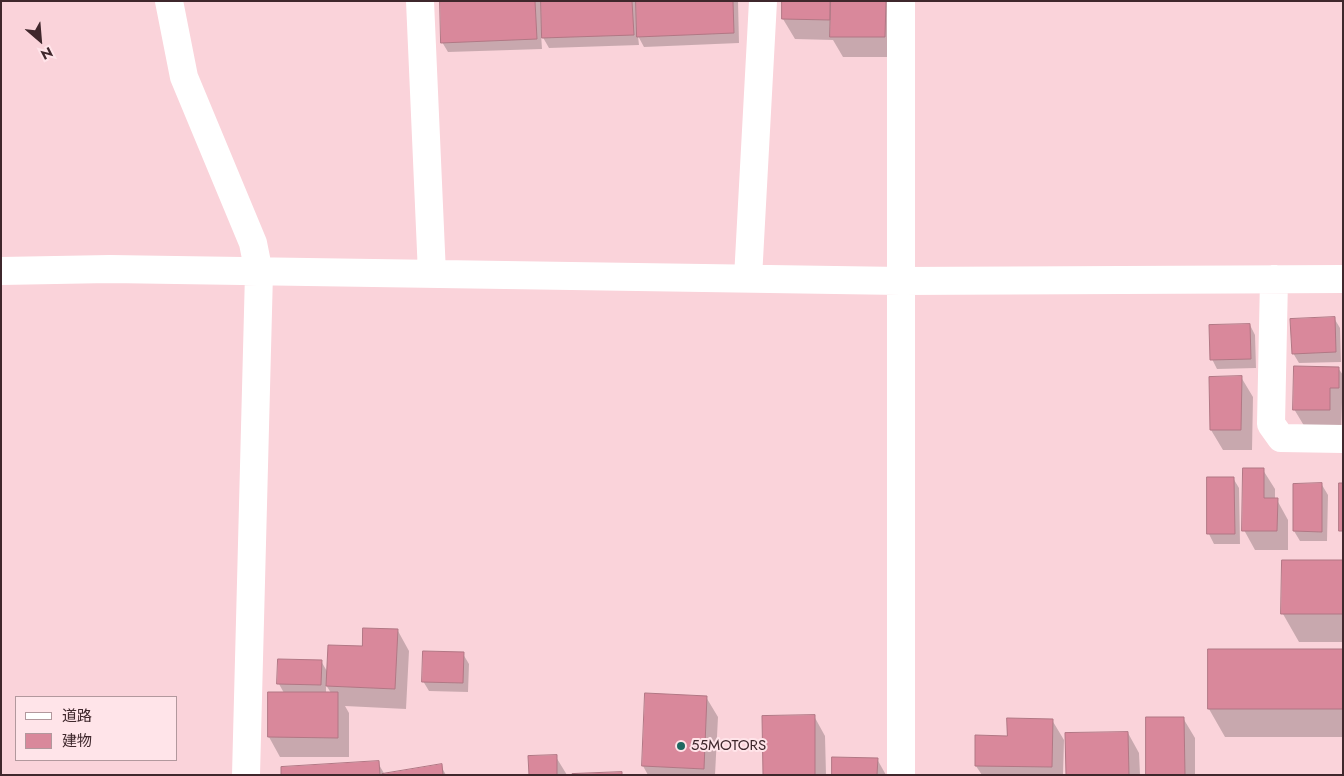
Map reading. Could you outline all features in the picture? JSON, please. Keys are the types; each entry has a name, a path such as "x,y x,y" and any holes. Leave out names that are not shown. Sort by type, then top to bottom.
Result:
{"street":[{"path":"169,1 184,77 253,243 258,273 246,775"},
{"path":"420,1 432,274"},
{"path":"748,278 763,1"},
{"path":"901,775 902,1"},
{"path":"1,271 110,269 258,273 901,281 1343,279"},
{"path":"1274,279 1271,424 1281,438 1343,439"}],"building":[{"path":"440,1 535,1 537,39 441,43"},
{"path":"541,1 632,1 634,35 542,38"},
{"path":"636,1 733,1 734,33 637,37"},
{"path":"782,1 830,1 830,20 782,19"},
{"path":"831,1 886,1 885,37 830,37"},
{"path":"1335,317 1336,352 1292,354 1290,319"},
{"path":"1250,324 1251,359 1210,360 1209,325"},
{"path":"1294,366 1339,367 1339,388 1330,388 1330,410 1293,410"},
{"path":"1242,376 1241,430 1210,430 1209,377"},
{"path":"1243,468 1264,468 1264,498 1278,498 1277,531 1242,531"},
{"path":"1207,477 1234,477 1235,534 1207,534"},
{"path":"1322,483 1322,532 1293,531 1293,484"},
{"path":"1339,483 1343,483 1343,531 1339,531"},
{"path":"1282,560 1343,560 1343,614 1281,614"},
{"path":"363,628 398,629 395,689 326,686 328,645 362,646"},
{"path":"1208,649 1343,649 1343,709 1208,709"},
{"path":"423,651 464,652 463,683 422,682"},
{"path":"278,659 322,660 321,685 277,684"},
{"path":"268,692 338,692 338,738 268,737"},
{"path":"645,693 707,696 704,769 642,766"},
{"path":"815,715 815,775 763,775 762,716"},
{"path":"1146,717 1184,717 1185,775 1146,775"},
{"path":"1007,718 1053,719 1052,767 975,766 975,735 1007,736"},
{"path":"1128,732 1129,775 1066,775 1065,733"},
{"path":"557,755 557,775 529,775 528,756"},
{"path":"832,757 878,758 877,775 832,775"},
{"path":"379,761 380,775 281,775 281,767"},
{"path":"442,764 443,775 382,775 382,774"},
{"path":"622,772 622,775 572,775 572,774"}],"place":[{"name":"55MOTORS","path":"681,746"}]}
